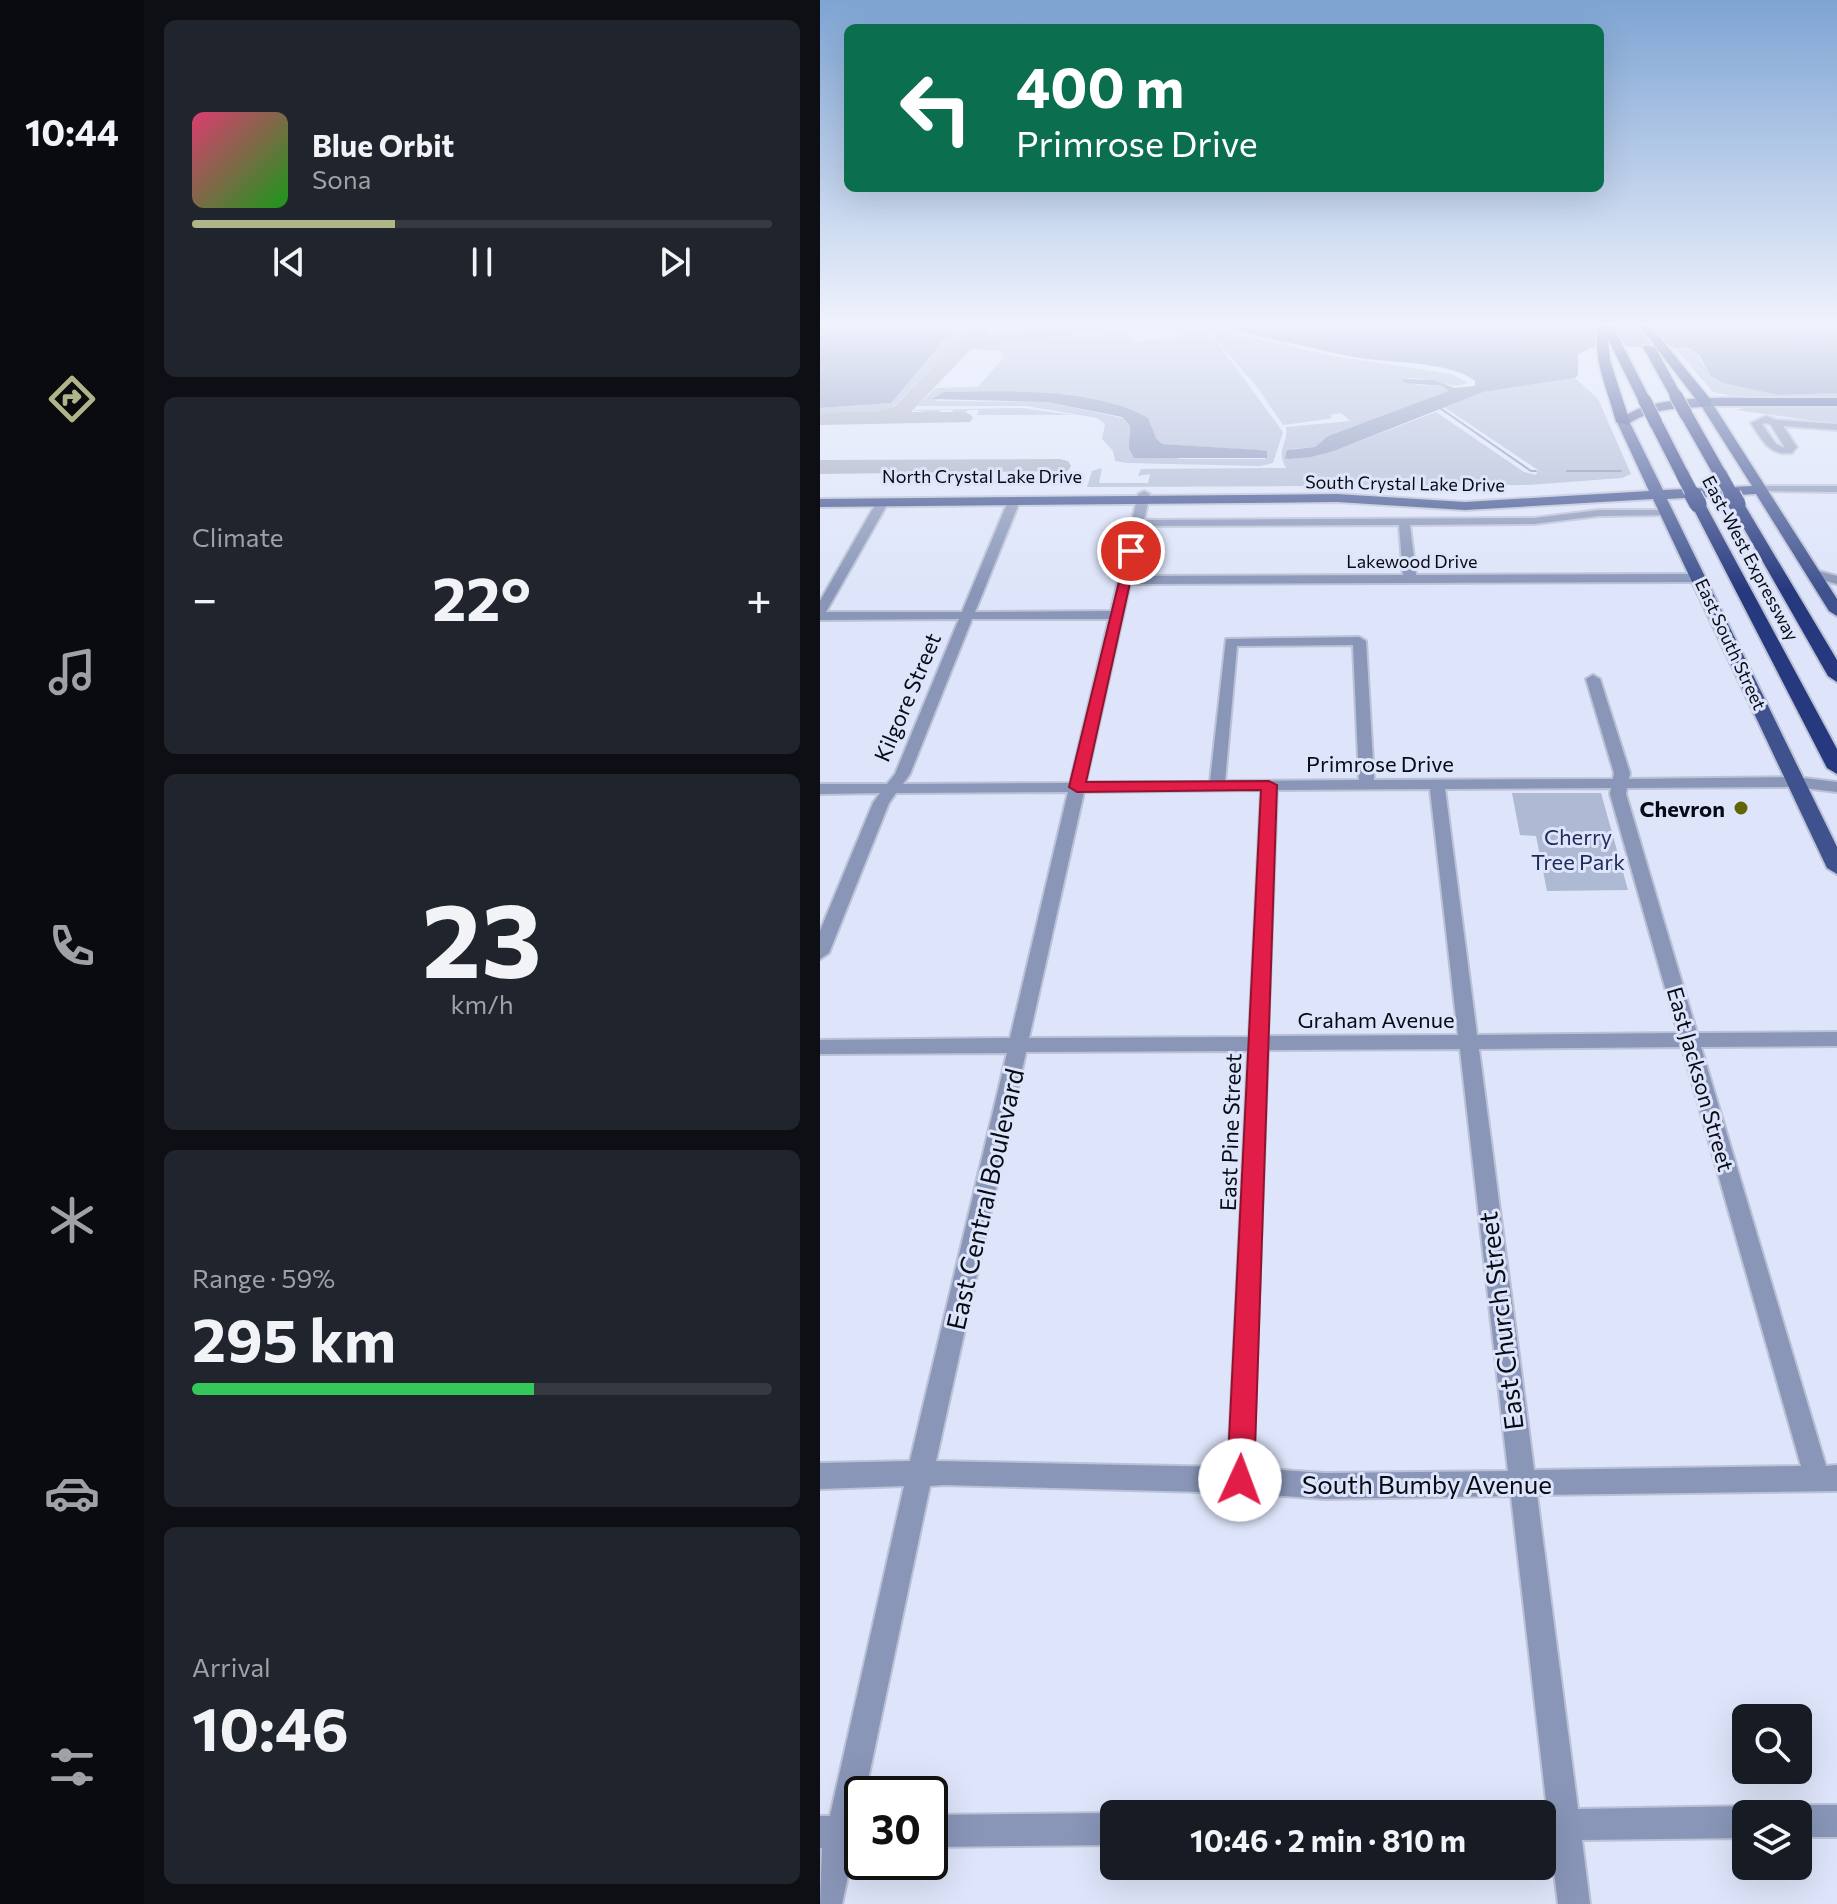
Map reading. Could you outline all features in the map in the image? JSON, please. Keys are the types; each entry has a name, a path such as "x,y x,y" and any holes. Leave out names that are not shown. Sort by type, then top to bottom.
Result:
{"highway":[{"path":"1620,413 1623,422"},
{"name":"East-West Expressway","path":"1651,413 1833,761"},
{"name":"East-West Expressway","path":"1685,413 1837,676"}],"main road":[{"path":"1623,422 1627,417 1641,413"},
{"path":"1713,413 1837,611"},
{"path":"1720,422 1722,413"},
{"name":"East South Street","path":"1623,422 1837,868"},
{"name":"South Crystal Lake Drive","path":"1144,497 1337,498 1465,506 1656,490 1714,494 1761,489"},
{"name":"North Crystal Lake Drive","path":"820,495 1144,497"},
{"name":"North Crystal Lake Drive","path":"820,503 1144,497"}],"street":[{"path":"1775,423 1837,427"},
{"name":"South Crystal Lake Drive","path":"1761,489 1837,489"},
{"name":"East Central Boulevard","path":"826,1904 1144,497"},
{"name":"Kilgore Street","path":"820,953 881,803 902,774 1014,501"},
{"path":"882,503 820,614 1117,615"},
{"path":"1138,523 1534,521 1599,513 1669,513"},
{"path":"1404,521 1410,580"},
{"path":"1815,574 1837,580"},
{"name":"Lakewood Drive","path":"1124,580 1700,578"},
{"path":"1217,786 1231,642 1359,641 1367,785"},
{"name":"East Jackson Street","path":"1593,679 1622,773 1618,794 1689,1040 1827,1478"},
{"name":"Primrose Drive","path":"1796,782 1837,775"},
{"name":"Primrose Drive","path":"820,789 1796,782 1837,787"},
{"name":"East Pine Street","path":"1240,1480 1269,785"},
{"name":"East Church Street","path":"1437,785 1520,1483 1551,1800"},
{"name":"Graham Avenue","path":"820,1047 1837,1039"},
{"name":"South Bumby Avenue","path":"820,1476 921,1473 1240,1480 1325,1486 1827,1478"},
{"path":"1812,1821 1837,1821"},
{"path":"1556,1824 1732,1822"},
{"path":"948,1831 1100,1829"},
{"name":"East Church Street","path":"1556,1835 1574,1904"}],"green space":[{"path":"820,413 869,413 820,415"},
{"path":"1057,413 1073,415 977,415"},
{"path":"1067,413 1098,413 1122,418 1130,426 1129,437 1179,459 1265,459 1267,451 1162,444 1133,413 1269,413 1283,432 1273,463 1260,466 1126,463 1115,461 1113,451 1102,439 1105,424 1097,418"},
{"path":"1275,413 1390,413 1328,436 1315,447 1291,449 1291,459 1334,451 1437,413 1524,472 1536,475 1538,470 1453,413 1604,413 1631,474 1622,478 1528,485 1087,487 1092,471 1102,468 1099,483 1148,483 1150,474 1138,476 1141,469 1286,468 1282,451 1286,427 1350,421 1341,413 1330,415 1332,418 1328,419 1283,425"},
{"path":"1757,413 1837,413 1837,424"},
{"name":"Cherry Tree Park","path":"1512,793 1601,793 1628,890 1547,891 1536,836 1520,835"}],"shaded area":[{"path":"1101,413 1137,413 1148,418 1156,438 1162,444 1267,451 1267,458 1134,458 1129,448 1130,426 1122,417"},
{"path":"1390,413 1430,413 1334,451 1311,457 1285,458 1287,450 1315,447 1328,436"}],"waterway":[{"path":"1447,413 1531,471 1536,471"},
{"path":"1567,471 1621,471"}],"taxiway":[{"path":"879,418 895,413"},
{"path":"820,419 963,418"},
{"path":"820,467 1060,466"}],"place":[{"name":"Chevron","path":"1741,808"}],"route":[{"path":"1131,551 1077,787 1269,785 1240,1480"}]}
